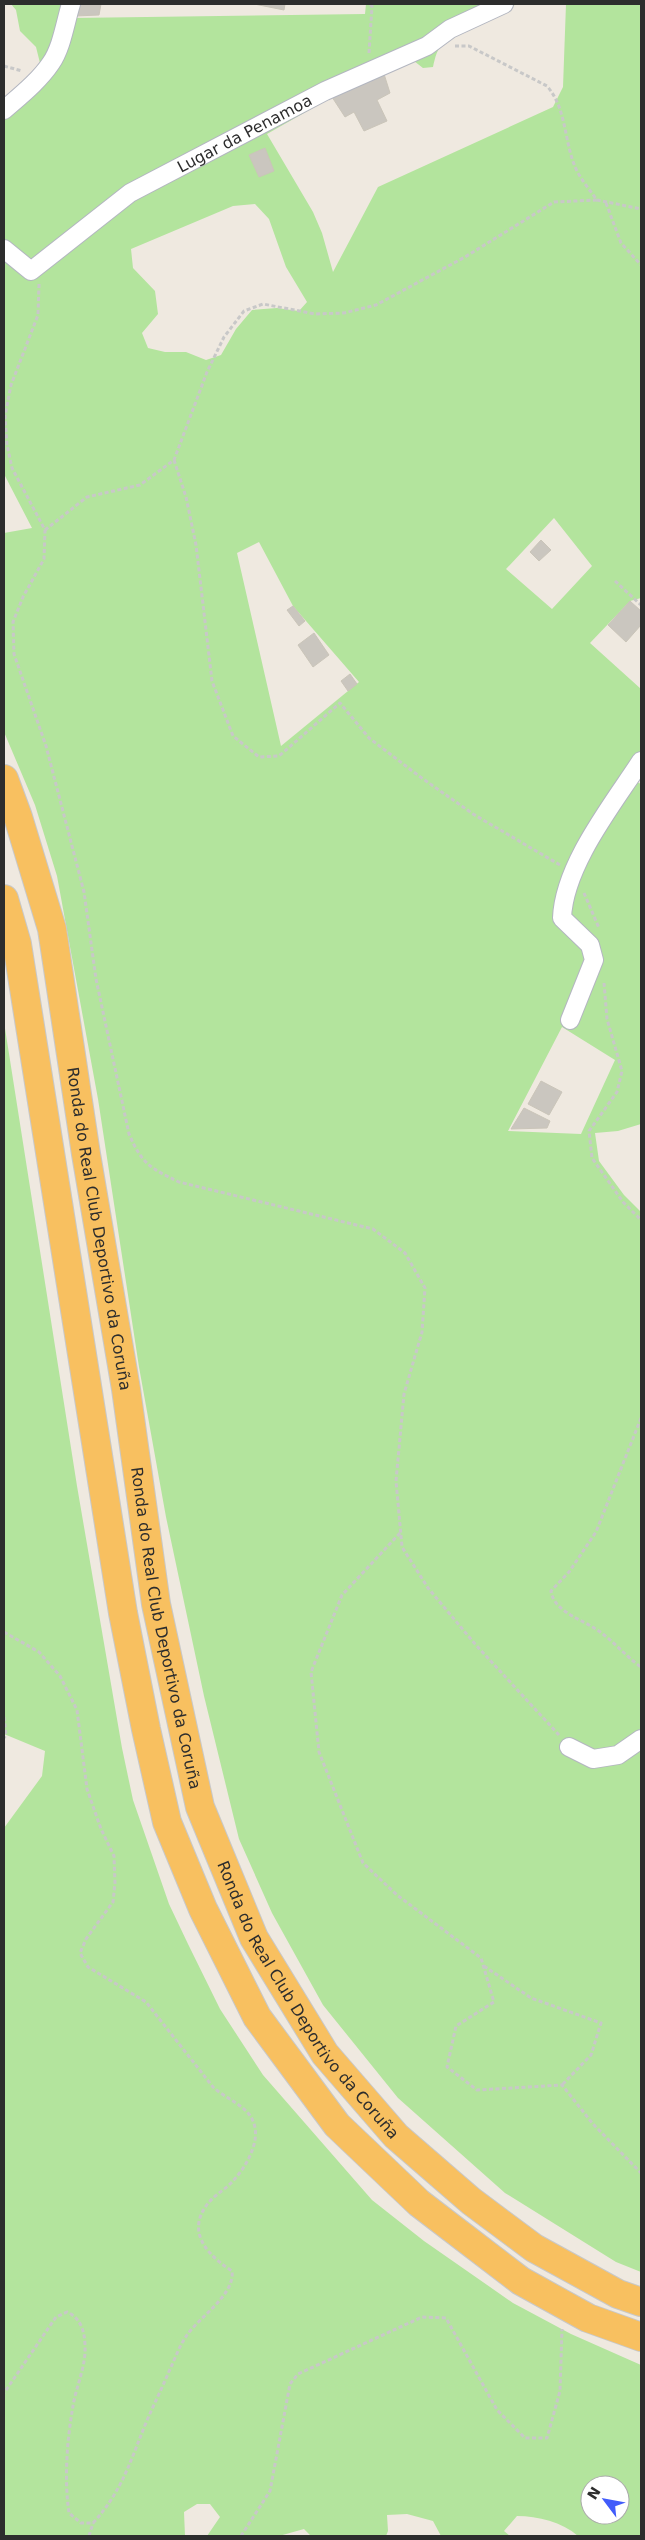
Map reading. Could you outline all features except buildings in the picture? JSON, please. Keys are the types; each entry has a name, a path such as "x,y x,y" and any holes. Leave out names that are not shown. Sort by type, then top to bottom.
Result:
{"highway":[{"name":"Ronda do Real Club Deportivo da Coruña","path":"4,779 18,817 52,929 86,1154 126,1389 156,1604 200,1807 254,1938 325,2054 396,2136 471,2201 534,2248 618,2294 641,2302"},
{"name":"Ronda do Real Club Deportivo da Coruña","path":"4,899 17,944 122,1613 168,1822 203,1909 257,2017 337,2125 419,2203 521,2281 588,2318 641,2337"}],"street":[{"path":"4,110 52,62 58,49 71,4"},
{"name":"Lugar da Penamoa","path":"32,271 130,193 325,91 427,46 450,29 504,4"},
{"path":"4,249 32,271"},
{"path":"570,1020 594,960 590,945 562,918 563,902 587,844 641,761"},
{"path":"569,1747 593,1759 618,1754 641,1739"}],"path":[{"path":"369,4 372,6 368,42 370,71"},
{"path":"427,46 469,46 548,86 556,95 574,165 597,200"},
{"path":"45,530 87,497 140,485 174,460 208,372 224,338 244,311 264,304 314,314 344,313 376,305 465,257 554,202 597,200 641,209"},
{"path":"606,202 621,243 641,265"},
{"path":"32,271 40,287 38,315 11,385 5,416 7,445 12,468 45,530 44,559 23,597 13,622 14,654 46,746 84,892 96,978 129,1134 139,1156 156,1171 179,1182 373,1229 405,1253 425,1288 422,1332 404,1394 396,1481 402,1547 428,1588 475,1644 569,1747"},
{"path":"174,460 186,498 196,545 212,681 233,736 259,757 279,756 340,702 369,738 419,776 473,814 544,857 575,873 603,937"},
{"path":"615,581 641,605"},
{"path":"605,973 607,1019 622,1071 617,1092 589,1131 592,1158 623,1202 641,1220"},
{"path":"641,1418 596,1532 570,1572 551,1591 552,1598 567,1612 598,1630 641,1667"},
{"path":"401,1533 342,1595 311,1672 318,1752 363,1863 396,1895 481,1958 494,2002 456,2026 447,2067 477,2090 562,2085 591,2055 601,2023 531,1998 484,1966"},
{"path":"4,1632 39,1652 60,1676 77,1710 87,1789 100,1829 114,1856 115,1883 112,1902 86,1940 80,1954 88,1967 146,2002 213,2088 225,2098 244,2107 254,2122 256,2139 243,2169 231,2184 217,2193 205,2207 199,2221 200,2238 208,2254 232,2271 233,2279 229,2291 202,2316 185,2338 147,2419 128,2472 106,2508 93,2523 89,2536"},
{"path":"4,1716 6,1735 4,1738"},
{"path":"562,2085 593,2124 641,2173"},
{"path":"240,2536 270,2491 290,2384 298,2374 422,2317 446,2318 496,2410 525,2438 547,2438 560,2391 562,2329 572,2309"},
{"path":"4,2393 56,2317 67,2312 76,2316 84,2331 86,2348 72,2408 66,2492 69,2513 81,2523 93,2523"}],"green space":[{"path":"11,4 78,4 73,18 365,14 366,4 517,4 479,21 444,43 437,54 433,67 423,68 414,61 332,97 267,134 313,212 322,233 333,272 378,187 553,107 563,87 566,4 641,4 641,598 630,601 590,643 641,689 641,770 635,781 641,784 641,1124 618,1131 595,1133 599,1161 624,1195 641,1212 641,2272 616,2262 505,2193 398,2098 323,2005 272,1913 239,1839 204,1696 166,1517 139,1367 98,1099 57,876 35,805 4,732 4,533 32,528 4,474 4,115 9,116 56,72 40,63 36,47 20,31 16,10","holes":["255,204 269,219 286,267 307,302 299,311 277,308 252,310 236,329 221,355 206,360 186,352 165,352 148,348 142,333 158,314 155,291 133,268 131,249 233,206","554,518 592,566 552,609 506,569","259,542 293,606 359,682 281,746 237,553","562,1027 615,1060 581,1134 508,1131"]},
{"path":"4,1022 77,1486 122,1748 133,1800 169,1904 220,2009 263,2075 372,2200 424,2241 513,2303 571,2334 641,2365 641,2536 578,2536 565,2527 549,2521 517,2516 504,2531 510,2536 441,2536 433,2521 407,2514 387,2515 388,2531 386,2536 311,2536 304,2529 279,2536 207,2536 220,2517 210,2504 197,2504 184,2512 185,2536 4,2536 4,1828 42,1776 45,1751 4,1734"}]}
